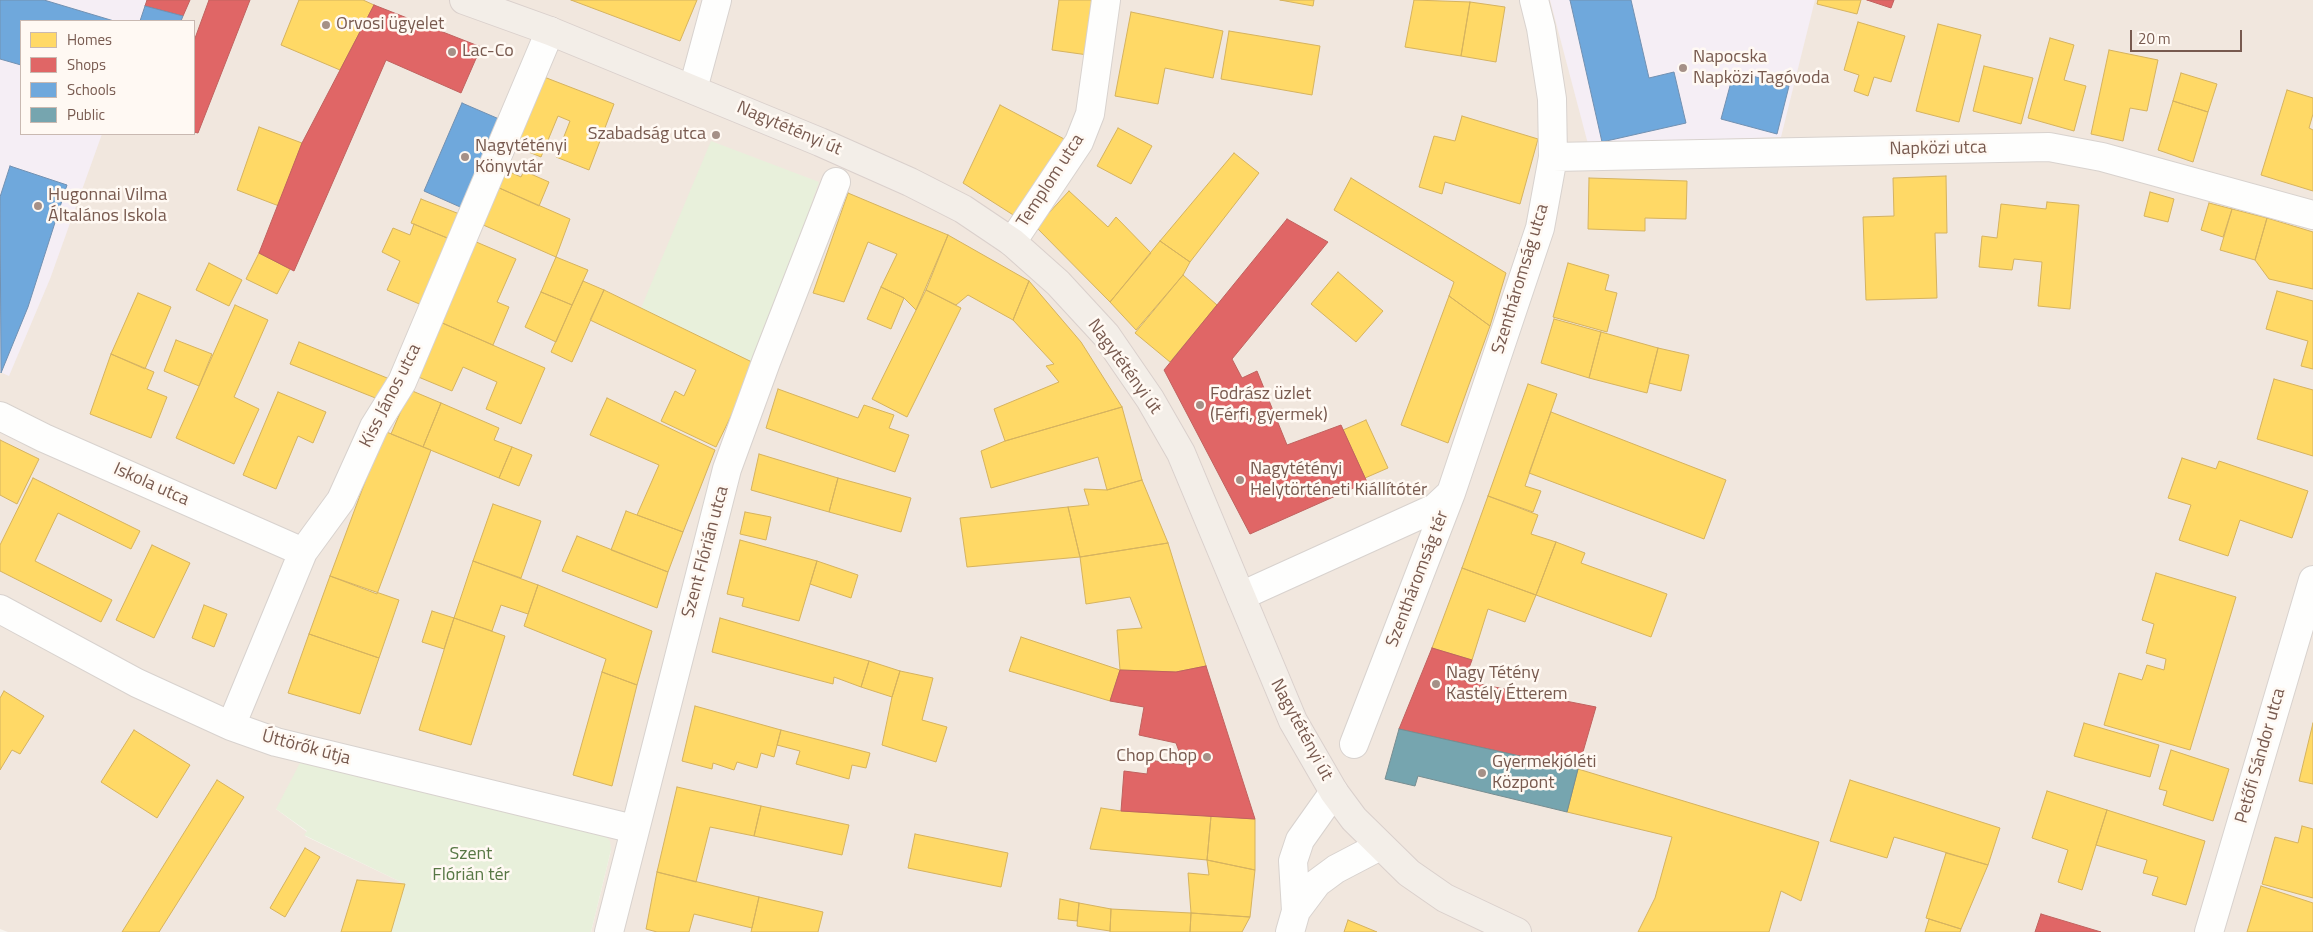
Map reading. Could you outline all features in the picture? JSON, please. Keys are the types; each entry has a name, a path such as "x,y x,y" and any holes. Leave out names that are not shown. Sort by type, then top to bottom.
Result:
{"main road":[{"name":"Nagytétényi út","path":"464,0 550,31 820,142 910,182 963,209 1012,242 1058,283 1106,335 1150,399 1180,453 1293,721 1334,792 1354,818 1409,873 1445,898 1517,932"}],"street":[{"path":"693,89 717,0"},
{"name":"Templom utca","path":"1012,242 1079,142 1090,114 1106,0"},
{"name":"Szentháromság utca","path":"1451,493 1540,228 1553,157 1552,99 1542,28 1534,0"},
{"name":"Kiss János utca","path":"231,726 303,552 341,500 374,427 402,382 550,31"},
{"name":"Napközi utca","path":"1553,157 2049,147 2102,157 2313,215"},
{"name":"Szent Flórián utca","path":"608,932 727,469 766,362 836,182"},
{"name":"Iskola utca","path":"0,416 303,552"},
{"name":"Szentháromság tér","path":"1241,596 1435,508 1451,493"},
{"name":"Szentháromság tér","path":"1354,744 1451,493"},
{"name":"Petőfi Sándor utca","path":"2210,932 2313,580"},
{"name":"Úttörők útja","path":"0,608 137,683 231,726 276,742 634,829"},
{"path":"1293,921 1293,861 1300,840 1334,792"},
{"path":"1293,921 1317,883 1336,869 1380,846"}],"shaded area":[{"path":"0,0 2313,0 2313,932 591,932 611,850 276,809 307,832 305,836 405,884 391,932 8,932 0,929"},
{"name":"Hugonnai Vilma Általános Iskola","path":"0,0 147,0 140,20 20,20 20,135 102,135 50,279 9,376 0,372"},
{"name":"Napocska Napközi Tagóvoda","path":"1550,0 1815,0 1781,137 1588,144"}],"green space":[{"path":"711,141 819,182 756,364 641,308"},
{"name":"Szent Flórián tér","path":"304,755 605,835 610,841 611,850 591,932 391,932 405,884 304,835 307,831 276,809"}],"building: Homes":[{"name":"Orvosi ügyelet","path":"299,0 363,0 374,5 340,70 281,45"},
{"path":"571,0 697,0 680,41"},
{"path":"1059,0 1096,0 1088,55 1052,50"},
{"path":"1280,0 1314,0 1313,6"},
{"path":"1414,0 1470,2 1461,56 1405,47"},
{"path":"1818,0 1861,0 1857,14 1817,4"},
{"path":"1470,2 1505,7 1496,62 1461,56"},
{"path":"1131,12 1223,31 1213,78 1165,68 1158,104 1115,96"},
{"path":"1858,22 1905,36 1891,82 1874,77 1868,96 1854,91 1859,75 1844,70"},
{"path":"1938,24 1981,35 1959,122 1916,111"},
{"path":"1229,31 1320,46 1312,95 1221,79"},
{"path":"2050,38 2074,45 2064,80 2086,86 2074,131 2028,118"},
{"path":"2109,50 2158,60 2147,111 2130,108 2123,141 2091,134"},
{"path":"1984,66 2033,78 2021,124 1973,111"},
{"path":"2181,73 2217,84 2208,112 2173,101"},
{"path":"544,77 614,104 589,170 556,157 570,121 558,116 541,157 514,146"},
{"path":"2287,90 2313,98 2313,114 2309,128 2313,130 2313,191 2261,175"},
{"path":"2173,101 2208,112 2193,162 2158,150"},
{"path":"1000,105 1066,140 1018,218 963,183"},
{"path":"1462,116 1538,139 1520,204 1445,182 1442,194 1419,187 1434,136 1455,141"},
{"path":"259,127 302,143 279,206 237,190"},
{"path":"1118,128 1152,146 1131,184 1097,166"},
{"path":"1234,153 1259,173 1190,262 1160,241"},
{"path":"505,170 521,177 524,171 549,182 539,206 497,187"},
{"path":"1946,176 1947,233 1935,233 1937,298 1866,300 1863,217 1894,216 1893,178"},
{"path":"1351,178 1506,273 1490,326 1449,296 1454,282 1334,210"},
{"path":"1589,178 1687,181 1686,219 1645,218 1645,231 1588,229"},
{"path":"497,187 570,219 556,257 481,224"},
{"path":"1069,191 1108,227 1116,217 1151,253 1110,302 1036,227"},
{"path":"2150,192 2174,199 2168,222 2144,216"},
{"path":"848,193 948,235 916,310 904,298 881,287 897,254 868,242 844,302 813,293"},
{"path":"421,199 462,215 452,240 411,223"},
{"path":"2047,202 2079,205 2070,309 2038,306 2042,262 2014,259 2012,270 1979,267 1982,236 1997,238 2001,204 2046,209"},
{"path":"2209,203 2232,209 2223,237 2201,230"},
{"path":"2232,209 2267,218 2255,260 2220,250"},
{"path":"2267,218 2313,232 2313,289 2269,279 2255,260"},
{"path":"414,224 452,240 424,306 387,290 400,261 382,252 393,228 410,235"},
{"path":"948,235 1029,281 1013,320 968,295 956,305 926,290"},
{"path":"474,241 516,259 497,302 509,307 493,345 440,322"},
{"path":"1160,241 1190,262 1183,275 1136,330 1110,302"},
{"path":"259,253 290,269 277,294 246,279"},
{"path":"556,257 588,270 572,305 541,292"},
{"path":"209,263 242,280 229,306 196,290"},
{"path":"1568,263 1609,275 1605,290 1617,293 1607,332 1553,317"},
{"path":"1338,272 1383,311 1356,342 1311,304"},
{"path":"1183,275 1217,305 1170,362 1135,333"},
{"path":"583,281 604,290 572,362 551,352"},
{"path":"1029,281 1081,342 1122,407 1005,441 994,409 1059,382 1046,366 1054,364 1013,320"},
{"path":"881,287 904,298 891,329 867,319"},
{"path":"604,290 756,364 716,447 661,421 675,391 684,396 696,370 590,320"},
{"path":"926,290 961,308 907,417 872,399"},
{"path":"2277,291 2313,301 2313,369 2301,366 2308,341 2266,329"},
{"path":"541,292 572,305 556,342 525,327"},
{"path":"138,293 171,307 145,369 111,354"},
{"path":"1449,296 1490,326 1448,443 1401,425"},
{"path":"235,305 268,320 234,397 259,409 234,464 176,438"},
{"path":"1554,319 1601,332 1589,378 1541,363"},
{"path":"440,322 545,368 521,424 486,409 497,382 463,367 452,391 416,376"},
{"path":"1601,332 1658,348 1647,393 1589,378"},
{"path":"176,340 212,354 199,386 164,371"},
{"path":"299,342 392,380 383,401 290,364"},
{"path":"1658,348 1689,355 1681,391 1649,383"},
{"path":"111,354 154,372 147,389 167,397 151,438 90,414"},
{"path":"2274,379 2313,390 2313,456 2257,439"},
{"path":"1528,384 1557,394 1525,486 1541,491 1533,512 1488,496"},
{"path":"778,389 858,418 864,405 894,415 889,428 909,435 895,472 766,428"},
{"path":"410,390 441,403 423,447 391,434"},
{"path":"278,392 326,412 313,443 298,436 276,489 243,475"},
{"path":"607,398 715,450 683,532 637,515 659,465 590,435"},
{"path":"441,403 499,428 494,440 512,447 499,478 423,447"},
{"path":"1122,407 1142,480 1107,490 1098,457 991,488 981,451 1005,441"},
{"path":"1551,412 1726,480 1704,539 1529,473"},
{"path":"1366,420 1388,468 1365,478 1343,430"},
{"path":"384,431 431,450 377,594 330,576"},
{"path":"0,440 39,459 17,504 0,495"},
{"path":"512,447 532,455 519,486 499,478"},
{"path":"759,454 838,478 829,512 751,490"},
{"path":"2182,458 2216,469 2219,461 2308,491 2292,538 2240,520 2228,556 2179,540 2191,505 2168,498"},
{"path":"33,478 140,531 131,549 58,513 35,561 112,600 101,622 0,571 0,545"},
{"path":"838,478 911,498 901,532 829,512"},
{"path":"1142,480 1168,543 1080,557 1068,507 1089,505 1084,489 1107,490"},
{"path":"1488,496 1538,515 1531,534 1556,542 1536,595 1462,568"},
{"path":"493,504 541,521 521,578 473,561"},
{"path":"1068,507 1080,557 967,567 960,518"},
{"path":"626,511 683,532 668,572 611,550"},
{"path":"745,512 771,517 766,540 740,534"},
{"path":"577,536 668,572 657,608 562,571"},
{"path":"740,540 817,561 799,621 742,606 744,598 727,594"},
{"path":"1556,542 1585,553 1581,563 1667,594 1651,637 1536,595"},
{"path":"1168,543 1206,666 1176,672 1120,670 1117,630 1142,628 1130,597 1086,604 1080,557"},
{"path":"152,545 190,563 154,638 116,620"},
{"path":"473,561 538,585 528,614 501,605 492,631 454,618"},
{"path":"817,561 858,575 851,598 810,584"},
{"path":"1462,568 1536,595 1525,622 1488,609 1472,660 1432,648"},
{"path":"2156,573 2236,597 2190,750 2104,725 2119,673 2142,680 2147,665 2164,670 2166,659 2146,653 2154,624 2142,620"},
{"path":"330,576 399,600 379,658 309,634"},
{"path":"538,585 652,631 637,685 602,672 606,659 524,626"},
{"path":"204,605 227,614 214,647 192,638"},
{"path":"432,611 454,618 444,649 422,642"},
{"path":"454,618 505,636 471,745 419,730"},
{"path":"720,618 869,661 861,687 834,677 833,684 712,652"},
{"path":"309,634 379,658 360,714 288,693"},
{"path":"1021,637 1120,670 1110,701 1009,671"},
{"path":"869,661 900,671 892,697 861,687"},
{"path":"900,671 933,678 922,720 947,727 936,762 882,745 892,697"},
{"path":"602,672 637,685 612,786 573,775"},
{"path":"4,691 44,716 20,754 12,750 0,770 0,698"},
{"path":"695,706 781,730 774,757 761,753 757,768 737,762 734,770 713,763 712,769 682,761"},
{"path":"2084,723 2159,745 2150,777 2074,756"},
{"path":"2313,723 2313,784 2299,781"},
{"path":"134,730 190,765 157,818 101,782"},
{"path":"781,730 870,753 866,768 852,765 849,779 796,764 800,751 777,745"},
{"path":"2171,750 2229,769 2213,821 2163,805 2167,791 2159,789"},
{"path":"1578,769 1819,842 1801,901 1781,891 1769,932 1638,932 1655,898 1672,837 1567,812"},
{"path":"217,780 244,797 159,932 122,932"},
{"path":"1850,780 2000,828 1988,865 1894,837 1887,858 1830,841"},
{"path":"677,787 761,806 754,836 710,827 696,882 657,872"},
{"path":"2047,791 2107,810 2082,890 2058,882 2068,850 2032,838"},
{"path":"761,806 849,825 842,855 754,836"},
{"path":"1101,808 1121,811 1211,816 1207,860 1090,849"},
{"path":"2107,810 2205,841 2186,905 2152,895 2158,877 2143,873 2147,860 2096,845"},
{"path":"1211,816 1255,819 1255,870 1207,860"},
{"path":"2302,826 2313,829 2313,898 2262,884 2275,837 2298,843"},
{"path":"915,834 1008,853 1001,887 908,868"},
{"path":"305,848 320,857 285,917 270,908"},
{"path":"1946,853 1988,865 1961,929 1926,918"},
{"path":"1207,860 1255,870 1250,917 1191,913 1188,873 1209,875"},
{"path":"657,872 759,897 752,928 694,914 689,932 657,932 646,929"},
{"path":"357,880 405,884 391,932 341,932"},
{"path":"2261,886 2313,903 2313,932 2247,932"},
{"path":"759,897 823,912 818,932 751,932"},
{"path":"1060,899 1079,903 1077,921 1058,919"},
{"path":"1079,903 1111,909 1110,931 1077,926"},
{"path":"1111,909 1191,913 1190,932 1110,932"},
{"path":"1191,913 1250,917 1242,932 1190,932"},
{"path":"1929,919 1961,929 1960,932 1925,932"},
{"path":"1348,920 1377,932 1344,932"}],"building: Shops":[{"path":"147,0 190,0 183,16 145,6"},
{"path":"209,0 250,0 198,133 195,132 195,38"},
{"path":"1867,0 1894,0 1891,8"},
{"path":"374,5 481,47 461,93 386,60 294,271 259,253 302,143"},
{"path":"1287,219 1328,242 1232,359 1242,378 1257,371 1287,445 1341,425 1367,482 1250,534 1164,370"},
{"path":"1432,648 1472,660 1464,681 1596,707 1578,769 1399,729"},
{"path":"1206,666 1255,819 1121,811 1124,771 1147,774 1149,760 1184,765 1176,743 1139,735 1144,707 1110,701 1120,670 1176,672"},
{"path":"2041,914 2101,932 2035,932"}],"building: Schools":[{"path":"0,0 44,0 111,20 20,20 20,65 0,59"},
{"path":"1570,0 1631,0 1649,78 1674,72 1686,123 1602,142"},
{"path":"145,6 183,16 181,20 140,20"},
{"path":"1734,71 1789,86 1777,134 1721,119"},
{"name":"Nagytétényi Könyvtár","path":"462,103 506,122 467,210 424,191"},
{"path":"10,166 67,185 28,307 1,373 0,197"}],"building: Public":[{"name":"Gyermekjóléti Központ","path":"1399,729 1578,769 1567,812 1418,776 1415,786 1385,779"}],"place":[{"name":"Orvosi ügyelet","path":"326,25"},
{"name":"Lac-Co","path":"452,52"},
{"name":"Napocska Napközi Tagóvoda","path":"1683,68"},
{"name":"Szabadság utca","path":"716,135"},
{"name":"Nagytétényi Könyvtár","path":"465,157"},
{"name":"Hugonnai Vilma Általános Iskola","path":"38,206"},
{"name":"Fodrász üzlet (Férfi, gyermek)","path":"1200,405"},
{"name":"Nagytétényi Helytörténeti Kiállítótér","path":"1240,480"},
{"name":"Nagy Tétény Kastély Étterem","path":"1436,684"},
{"name":"Chop Chop","path":"1207,757"},
{"name":"Gyermekjóléti Központ","path":"1482,773"}]}
